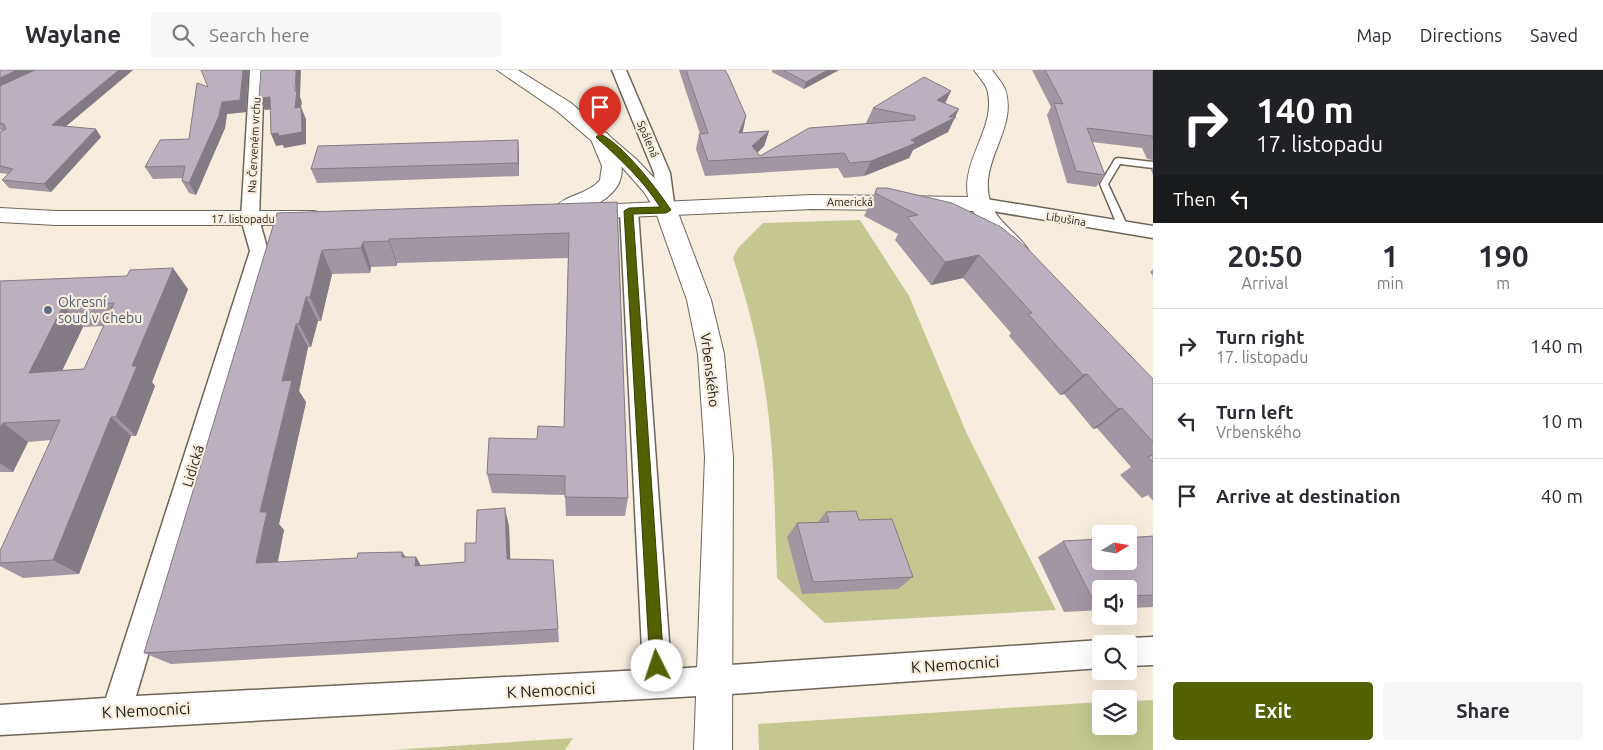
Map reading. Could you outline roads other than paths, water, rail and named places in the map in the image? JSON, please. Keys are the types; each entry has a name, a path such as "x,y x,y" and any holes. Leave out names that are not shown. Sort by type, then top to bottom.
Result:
{"street":[{"name":"Na Červeném vrchu","path":"250,219 257,70"},
{"name":"Vrbenského","path":"506,70 564,107 630,163 652,188 666,210 699,300 711,354 719,457 716,681 713,750"},
{"name":"Spálená","path":"619,70 662,173 666,210"},
{"path":"983,70 999,93 1000,106 996,126 979,165 976,183 980,204 995,226 1033,267"},
{"path":"600,137 613,167 609,181 600,192 587,201 547,212 666,210"},
{"name":"Americká","path":"666,210 812,202 980,204"},
{"name":"Libušina","path":"980,204 1153,232"},
{"path":"629,211 658,684"},
{"name":"17. listopadu","path":"0,215 56,218 250,219 339,217"},
{"name":"Lidická","path":"116,712 259,251 250,219"},
{"path":"1137,652 1153,651"},
{"name":"K Nemocnici","path":"0,720 116,712 716,681 1092,655"}],"lane":[{"path":"1123,227 1104,184 1118,161 1153,165"}],"place":[{"name":"Okresní soud v Chebu","path":"48,310"}]}
